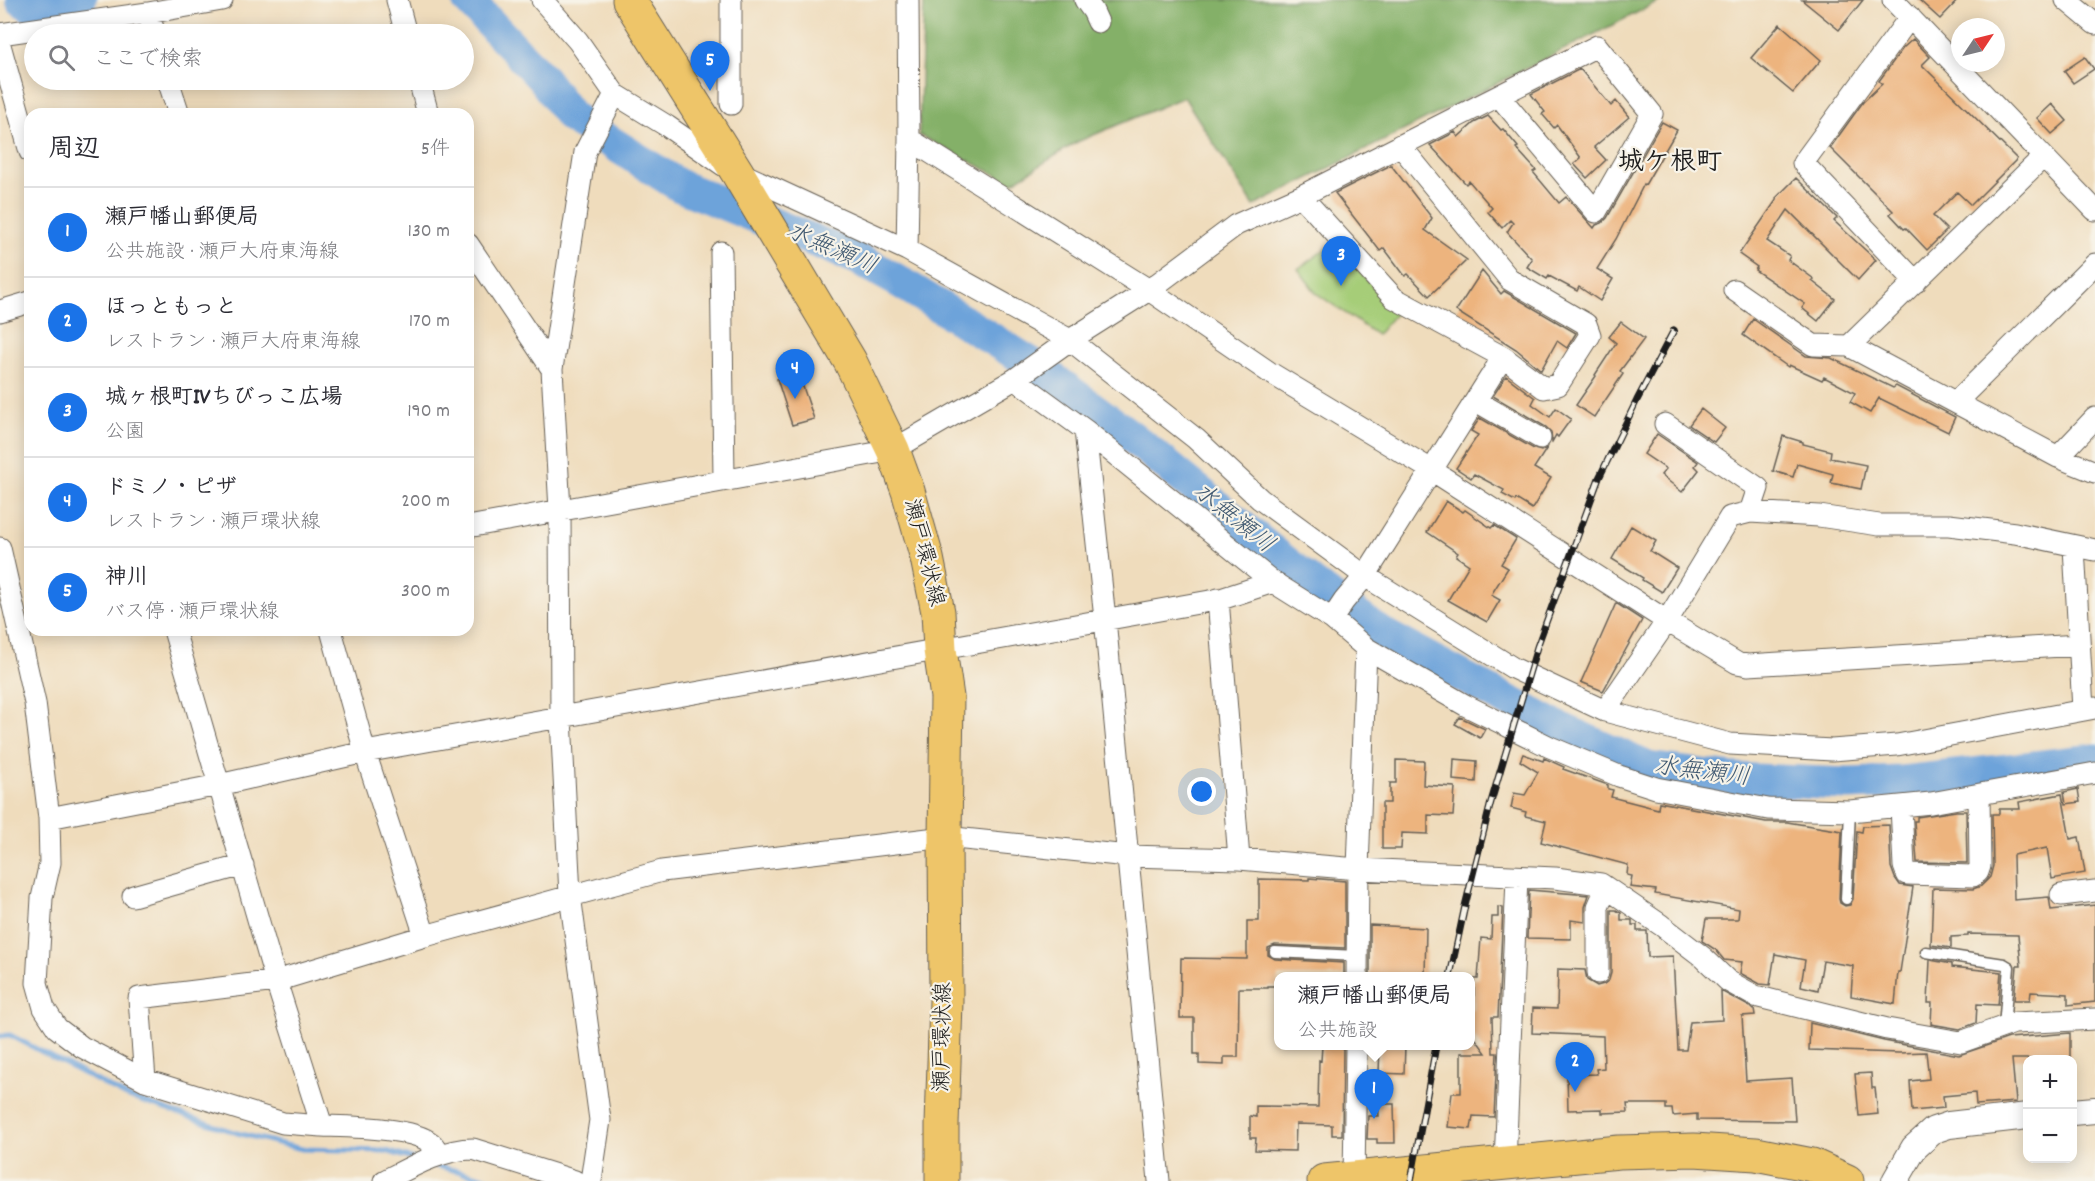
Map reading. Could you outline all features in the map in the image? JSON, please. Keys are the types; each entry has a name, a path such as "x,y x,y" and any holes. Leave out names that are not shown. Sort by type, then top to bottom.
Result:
{"main road":[{"name":"瀬戸環状線","path":"629,0 744,183 850,362 893,450 908,491 927,558 938,612 940,650 947,697 946,1001 942,1181"},
{"path":"1339,1179 1465,1174 1505,1163 1619,1152 1694,1150 1756,1154 1810,1173 1847,1181"}],"street":[{"path":"70,24 222,0"},
{"path":"397,0 403,24"},
{"path":"542,0 578,41 615,94 667,126 723,165 744,183 907,250 1070,340 1196,439 1260,499 1365,576 1513,668 1605,711 1730,744 1832,750 1897,745 2089,709 2079,645 2085,548 2015,532 1949,525 1879,525 1820,516 1750,512 1730,517 1667,621 1605,711"},
{"path":"730,0 731,104"},
{"path":"907,250 908,0"},
{"path":"1085,0 1094,11 1098,22"},
{"path":"1893,0 2095,210"},
{"path":"2066,0 2095,24"},
{"path":"148,13 152,24"},
{"path":"1910,17 1803,163 1916,282"},
{"path":"0,34 24,31"},
{"path":"0,45 24,131"},
{"path":"474,526 893,450 1015,379 1070,340 1149,290 1236,225 1301,196 1597,46 1652,114 1596,212 1499,96"},
{"path":"171,90 177,108"},
{"path":"421,90 426,108"},
{"path":"591,1181 600,1120 570,895 561,718 560,510 552,369 585,152 615,94"},
{"path":"909,139 1149,290 1269,372 1433,471 1667,621 1737,663 1748,665 2079,645"},
{"path":"1301,196 1394,298 1503,357 1544,388 1558,385 1590,335 1586,324 1510,280 1400,145"},
{"path":"1849,346 2043,157"},
{"path":"721,252 724,479"},
{"path":"474,253 552,369"},
{"path":"1956,402 2095,264"},
{"path":"1734,291 1813,345 1849,346 2058,457 2095,472"},
{"path":"0,311 24,304"},
{"path":"1332,619 1344,600 1365,576 1503,357"},
{"path":"1015,379 1085,430 1273,582 1332,619 1366,648 1465,705 1550,747 1619,776 1656,788 1768,809 1850,811 1901,807 1979,795 2095,773"},
{"path":"1476,401 1540,438"},
{"path":"2058,457 2095,418"},
{"path":"1665,424 1758,488 1750,512"},
{"path":"1085,430 1159,1181"},
{"path":"0,548 23,612"},
{"path":"49,818 219,785 365,752 1218,599 1273,582"},
{"path":"1218,599 1239,859"},
{"path":"26,636 49,818 50,863 42,898 37,983 44,1008 57,1028 82,1047 145,1080 283,1122 369,1128 404,1133 422,1138 432,1144 439,1155"},
{"path":"176,636 276,981 322,1126"},
{"path":"333,636 365,752 425,936"},
{"path":"1357,966 1366,648"},
{"path":"1901,807 1904,866 1907,874 1973,876 1978,872 1980,866 1979,795"},
{"path":"145,1080 139,998 276,981 425,936 662,871 945,837 1128,856 1239,859 1358,869 1556,878 1593,882 1601,884 1661,925 1704,958 1728,981 1755,996 1887,1029 1960,1042 2014,1023 2095,1019"},
{"path":"133,896 243,865"},
{"path":"1505,1163 1517,878"},
{"path":"1598,973 1598,907 1610,890"},
{"path":"2061,895 2095,891"},
{"path":"1339,1179 1355,1050"},
{"path":"2077,1112 2095,1110"},
{"path":"1895,1181 1914,1148 1934,1130 1949,1125 2023,1117"},
{"path":"384,1181 456,1149 473,1149 575,1181"}],"lane":[{"path":"1846,899 1850,811"},
{"path":"1275,952 1357,966"},
{"path":"1926,952 2004,964 2009,967 2004,1027"}],"green space":[{"path":"924,0 1662,0 1254,206 1184,97 1077,142 1012,183 919,135"},
{"path":"1335,242 1396,313 1377,335 1316,293 1298,269"}],"building":[{"path":"1802,0 1863,0 1839,30"},
{"path":"1919,0 1958,0 1940,19"},
{"path":"1780,24 1821,60 1793,93 1751,58"},
{"path":"1913,39 1930,57 1922,65 2017,159 1971,205 1957,192 1933,216 1947,230 1927,250 1890,214 1893,211 1830,148 1863,102 1882,84 1879,81 1903,48"},
{"path":"2085,57 2094,69 2073,83 2064,71"},
{"path":"1580,69 1611,106 1616,101 1629,117 1594,147 1606,160 1587,178 1574,164 1581,158 1557,125 1554,128 1542,114 1545,112 1531,94"},
{"path":"2052,104 2067,121 2052,134 2037,118"},
{"path":"1488,116 1518,147 1516,148 1536,170 1533,172 1559,203 1566,197 1594,228 1607,218 1662,122 1677,130 1597,269 1613,279 1600,301 1579,287 1577,291 1549,276 1547,279 1527,267 1532,259 1507,232 1513,223 1510,220 1502,228 1488,212 1492,208 1469,181 1466,184 1430,145 1455,132 1458,137 1474,123"},
{"path":"1391,165 1432,218 1425,230 1467,260 1429,296 1408,274 1405,276 1384,248 1380,251 1335,193"},
{"path":"1796,178 1837,218 1834,221 1876,260 1858,280 1788,210 1767,241 1790,256 1788,260 1814,279 1812,281 1835,299 1818,321 1802,308 1805,304 1755,270 1757,267 1739,254 1776,198"},
{"path":"1482,271 1501,294 1504,291 1576,333 1567,348 1557,341 1541,370 1516,349 1456,311"},
{"path":"1753,319 1806,356 1831,358 1893,388 1896,386 1955,417 1948,432 1879,398 1870,413 1850,402 1855,393 1824,377 1822,380 1789,365 1788,367 1743,335"},
{"path":"1621,322 1644,339 1620,371 1623,374 1594,417 1576,405 1616,343 1609,337"},
{"path":"798,372 814,419 792,425 777,379"},
{"path":"1506,376 1535,398 1532,404 1550,417 1556,408 1571,419 1552,442 1551,432 1546,427 1493,396"},
{"path":"1701,409 1725,428 1714,442 1689,425"},
{"path":"1480,418 1534,449 1541,451 1547,448 1534,468 1551,478 1532,509 1502,494 1504,490 1474,474 1471,478 1456,468 1478,435 1471,431"},
{"path":"1657,434 1698,462 1695,466 1699,470 1682,492 1661,475 1666,469 1644,454"},
{"path":"1783,436 1831,451 1830,458 1866,465 1861,489 1831,483 1833,474 1797,464 1793,477 1773,471"},
{"path":"1446,501 1463,512 1465,510 1491,528 1494,525 1516,539 1501,564 1508,568 1491,595 1500,600 1487,622 1448,600 1469,565 1456,556 1458,553 1427,532"},
{"path":"1631,526 1656,541 1650,551 1677,568 1662,592 1612,559"},
{"path":"1616,603 1642,620 1603,691 1581,682"},
{"path":"1460,717 1485,729 1480,738 1455,724"},
{"path":"1523,754 1543,761 1544,758 1564,767 1563,769 1608,785 1608,789 1613,790 1611,797 1658,809 1659,802 1766,822 1787,822 1842,831 1839,899 1840,903 1845,906 1850,905 1853,899 1857,831 1862,832 1863,826 1889,825 1891,867 1895,878 1900,885 1913,887 1900,972 1898,972 1895,1004 1851,996 1853,966 1823,961 1818,990 1801,986 1805,960 1775,954 1770,985 1760,984 1740,973 1742,962 1724,960 1716,950 1702,941 1706,919 1738,919 1739,909 1655,894 1656,890 1630,887 1632,876 1627,875 1628,865 1541,842 1546,821 1525,816 1526,812 1511,808 1514,793 1525,795 1538,772 1520,761"},
{"path":"1454,759 1477,761 1476,782 1453,780"},
{"path":"1396,760 1424,761 1423,785 1455,787 1453,816 1428,815 1428,834 1402,833 1401,849 1382,849 1382,803 1390,803 1390,783 1396,783"},
{"path":"2078,789 2080,802 2066,804 2064,792"},
{"path":"2062,794 2070,839 2079,837 2085,873 2052,879 2047,848 2013,855 2014,900 2049,897 2051,910 2095,905 2095,1002 2068,1005 2068,994 2031,992 2030,1000 2014,1000 2017,966 2021,966 2018,935 1968,934 1968,936 1951,937 1951,948 1931,945 1933,888 1973,889 1981,886 1990,877 1993,866 1992,814 1999,814 1999,809 2020,809 2019,802"},
{"path":"1966,811 1967,863 1917,862 1914,821 1917,821 1917,817"},
{"path":"1309,878 1345,881 1345,948 1275,945 1268,948 1268,955 1275,959 1344,963 1344,972 1274,972 1274,986 1239,988 1238,1057 1224,1057 1224,1065 1199,1064 1199,1054 1194,1054 1194,1018 1180,1018 1181,958 1247,959 1247,921 1259,921 1259,879 1309,880"},
{"path":"1529,890 1589,895 1585,907 1585,922 1571,920 1571,939 1527,938"},
{"path":"1498,907 1503,908 1498,1017 1492,1017 1493,1053 1497,1053 1494,1117 1473,1116 1471,1129 1448,1127 1452,1093 1461,1093 1461,1053 1486,1053 1475,1038 1475,979 1478,979 1481,938 1491,939 1492,917 1498,917"},
{"path":"1611,910 1621,913 1621,920 1632,920 1632,925 1637,925 1637,931 1647,931 1648,957 1673,956 1678,1050 1686,1050 1690,1022 1722,1020 1721,991 1754,1009 1755,1015 1742,1016 1746,1081 1792,1078 1795,1121 1697,1120 1697,1114 1673,1116 1672,1109 1666,1109 1666,1104 1627,1104 1628,1112 1602,1113 1602,1109 1568,1110 1567,1075 1597,1074 1596,1069 1604,1068 1603,1036 1532,1033 1533,1008 1557,1009 1558,969 1585,970 1587,980 1597,986 1609,980"},
{"path":"1370,925 1426,928 1425,972 1370,972"},
{"path":"1930,960 1952,964 1952,967 2001,972 1998,1005 1977,1004 1976,1023 1960,1029 1931,1024 1932,1003 1928,1003"},
{"path":"1810,1023 1884,1041 1959,1055 2009,1038 2070,1033 2070,1055 2023,1055 2023,1059 2012,1059 2016,1102 1976,1105 1975,1093 1943,1096 1944,1108 1912,1111 1910,1081 1929,1079 1926,1052 1809,1050"},
{"path":"1322,1050 1343,1050 1342,1135 1332,1135 1332,1125 1296,1124 1295,1151 1255,1150 1256,1138 1250,1138 1250,1116 1256,1117 1256,1106 1318,1107 1319,1060 1321,1061"},
{"path":"1380,1050 1405,1050 1404,1074 1379,1073"},
{"path":"1871,1073 1878,1114 1859,1116 1855,1074"},
{"path":"1378,1104 1394,1104 1395,1143 1377,1143 1377,1139 1367,1139 1368,1116 1379,1116"}],"waterway":[{"name":"水無瀬川","path":"22,0 37,10 80,0"},
{"name":"水無瀬川","path":"468,0 543,79 571,117 680,186 859,259 900,282 1037,367 1132,437 1314,585 1381,633 1551,724 1648,768 1734,779 1848,784 1902,782 2095,760"},
{"path":"0,1036 10,1035 128,1097 237,1133 302,1149 386,1151 413,1159"},
{"path":"433,1165 499,1181"}],"railway":[{"path":"1451,972 1491,802 1537,647 1599,478 1674,330"},
{"path":"1411,1181 1435,1050"}],"place":[{"name":"神川","path":"710,91"},
{"name":"城ヶ根町IVちびっこ広場","path":"1341,286"},
{"name":"ドミノ・ピザ","path":"795,399"},
{"name":"ほっともっと","path":"1575,1092"},
{"name":"瀬戸幡山郵便局","path":"1374,1119"}],"district":[{"name":"城ケ根町","path":"1670,163"}]}
